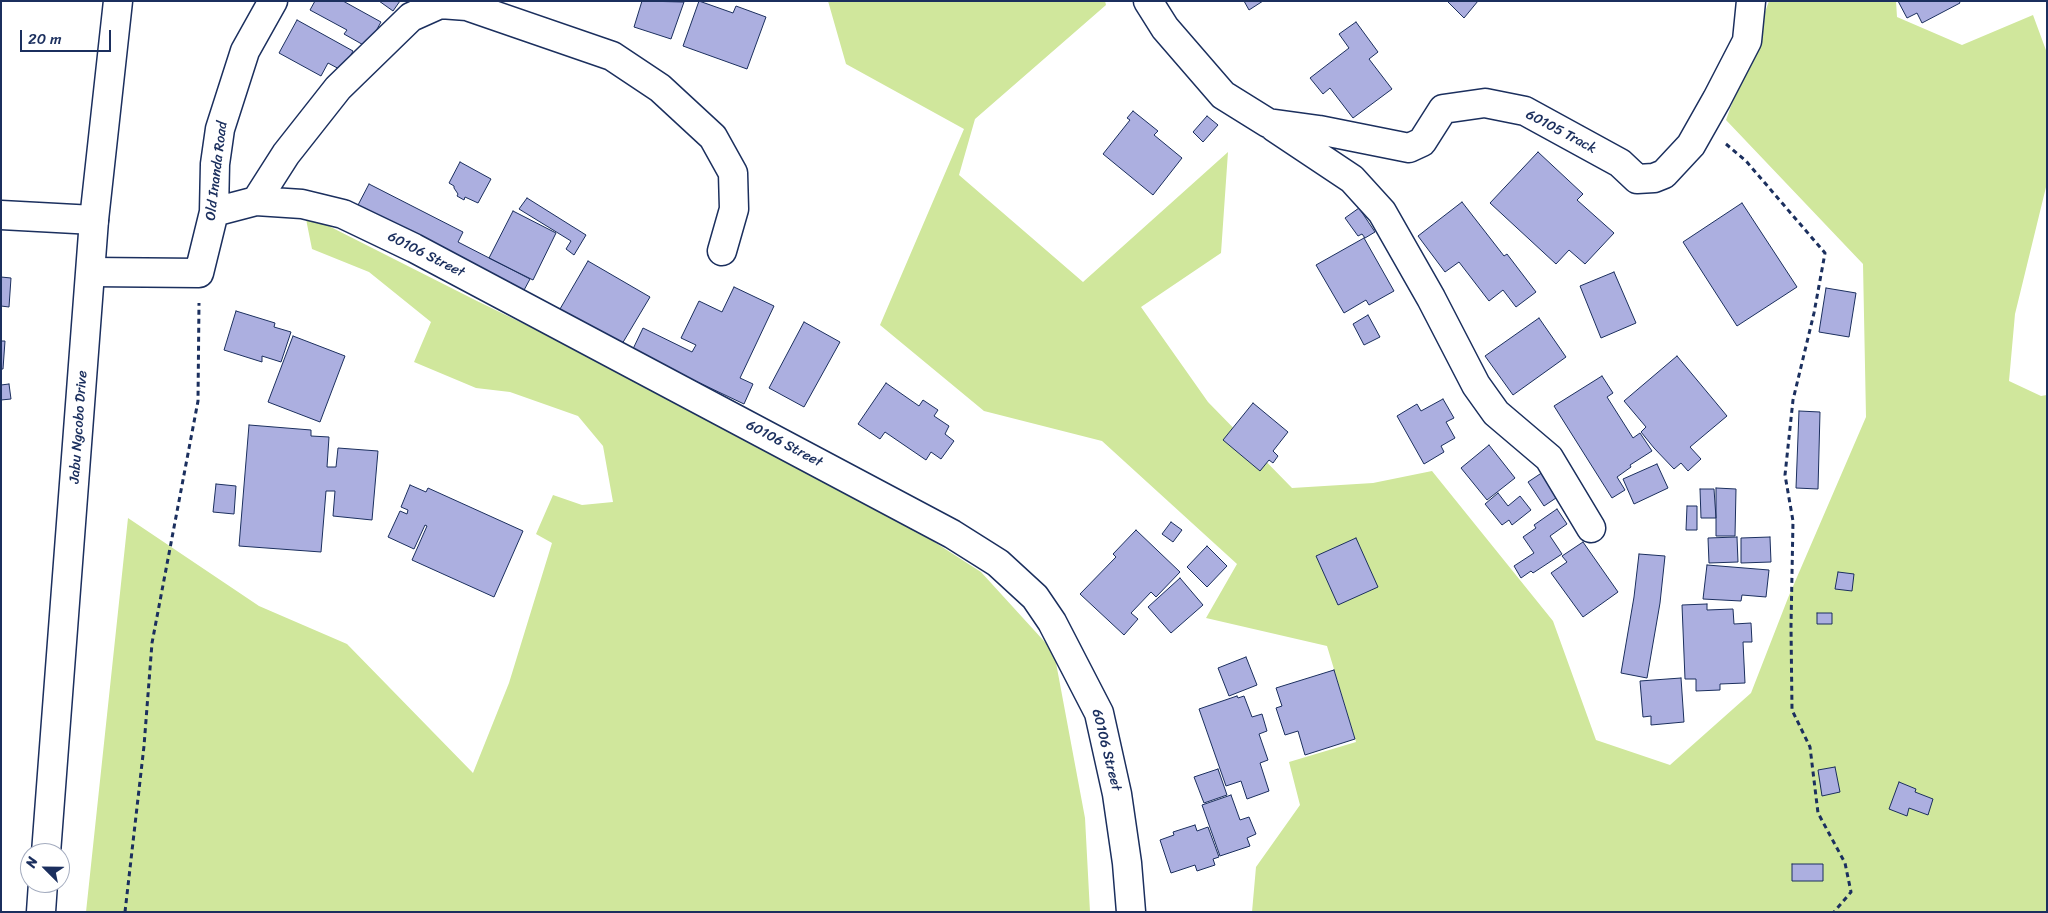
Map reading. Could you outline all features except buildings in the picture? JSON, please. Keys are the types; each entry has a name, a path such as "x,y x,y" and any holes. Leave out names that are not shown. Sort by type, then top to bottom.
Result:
{"street":[{"name":"Jabu Ngcobo Drive","path":"47,843 94,220 118,1"},
{"name":"Old Inanda Road","path":"199,273 214,212 215,164 220,129 245,51 274,1"},
{"name":"60105 Track","path":"1148,1 1165,28 1223,95 1268,123 1319,130 1409,148 1422,142 1443,109 1485,103 1525,111 1620,163 1637,179 1654,178 1664,174 1691,144 1747,41 1751,1"},
{"path":"256,200 286,154 338,88 411,17 440,4 467,6 612,56 660,88 713,137 733,173 734,209 722,251"},
{"path":"1268,123 1352,179 1382,212 1431,298 1476,385 1496,413 1549,458 1591,528"},
{"name":"60106 Street","path":"214,212 256,200 302,204 343,214 414,248 952,534 998,563 1035,597 1052,622 1099,713 1117,794 1127,863 1131,912"},
{"path":"1,215 94,220"},
{"path":"91,272 199,273"},
{"path":"41,912 42,893"}],"path":[{"path":"1702,124 1746,161 1825,253 1814,312 1793,400 1785,475 1793,521 1792,710 1810,747 1818,813 1845,863 1851,892 1834,912"},
{"path":"125,912 144,746 152,643 198,401 199,273"}],"green space":[{"path":"828,1 1105,1 1106,5 975,119 959,175 1083,282 1228,152 1221,253 1141,307 1208,402 1292,488 1373,483 1432,471 1553,621 1596,740 1670,765 1751,693 1788,598 1866,417 1863,264 1726,120 1769,1 1896,1 1897,17 1962,45 2033,15 2047,53 2047,183 2015,314 2009,381 2041,396 2047,395 2047,912 1252,912 1256,867 1300,805 1289,762 1356,742 1327,646 1206,618 1237,564 1102,441 984,411 880,325 964,129 846,64"},
{"path":"305,214 635,378 908,525 981,572 1054,652 1085,818 1090,912 86,912 128,518 259,606 347,644 473,773 509,683 552,543 536,534 553,495 582,505 613,502 603,446 578,416 510,392 476,388 414,362 431,322 369,272 312,249"}]}
